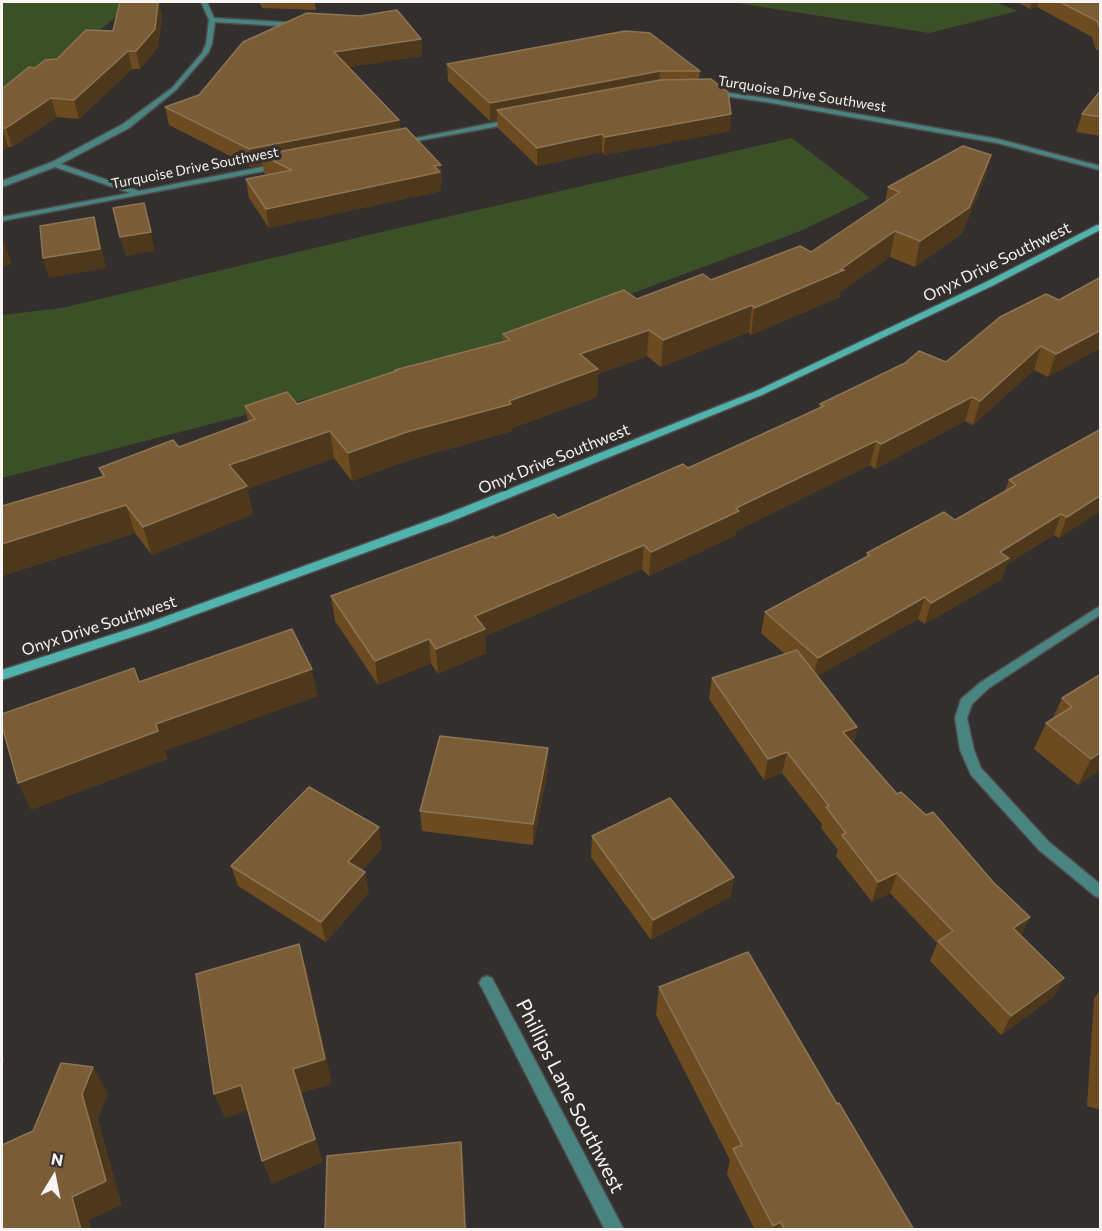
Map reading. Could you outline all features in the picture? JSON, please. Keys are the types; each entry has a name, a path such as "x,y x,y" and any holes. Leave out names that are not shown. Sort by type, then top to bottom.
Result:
{"street":[{"path":"2,184 55,164 126,126 174,89 205,53 209,44 212,20 204,2"},
{"path":"212,20 304,25"},
{"name":"Turquoise Drive Southwest","path":"699,92 766,100 998,141 1101,168"},
{"path":"392,144 520,119"},
{"path":"55,164 138,192"},
{"name":"Turquoise Drive Southwest","path":"2,219 288,164"},
{"name":"Onyx Drive Southwest","path":"2,675 149,627 448,518 759,393 989,284 1101,227"},
{"path":"1101,610 985,685 966,702 961,718 967,750 976,771 1044,846 1101,892"},
{"name":"Phillips Lane Southwest","path":"487,983 615,1230"}],"green space":[{"path":"2,2 134,2 60,63 2,95"},
{"path":"730,2 995,2 1018,11 929,33"},
{"path":"792,138 870,198 798,232 435,366 2,478 2,315 62,308"}],"building":[{"path":"120,2 158,2 155,29 136,51 128,51 74,100 51,98 6,128 2,128 2,89 29,67 35,68 45,60 57,59 86,30 113,31"},
{"path":"1060,2 1101,2 1101,31 1097,21"},
{"path":"397,10 421,39 334,52 399,120 249,149 165,107 199,95 243,42 307,13 360,16"},
{"path":"625,31 650,33 700,71 660,71 490,103 447,64"},
{"path":"711,79 728,92 731,114 605,137 602,134 537,148 497,110 660,80"},
{"path":"1101,90 1101,117 1082,114"},
{"path":"406,128 441,165 434,166 440,172 266,209 246,179 292,170 261,155"},
{"path":"963,146 991,155 969,208 920,241 895,231 841,269 844,270 754,308 752,305 663,340 649,330 580,354 598,369 509,401 511,404 407,432 348,453 330,431 229,465 247,486 143,527 126,505 2,544 2,506 105,476 99,468 173,440 179,447 255,419 245,406 287,392 297,404 395,370 510,340 503,334 624,290 637,299 703,274 711,280 800,246 811,252 900,192 888,187"},
{"path":"144,203 151,232 120,237 113,208"},
{"path":"94,217 100,249 43,258 40,226"},
{"path":"1101,277 1101,330 1056,354 1041,346 980,401 972,397 881,444 876,441 736,508 739,511 651,552 644,545 475,616 485,629 436,649 429,639 375,661 331,596 494,536 495,538 554,514 558,518 683,464 688,468 824,406 820,404 905,363 919,351 946,362 1000,317 1046,294 1059,300"},
{"path":"1101,429 1101,495 1067,517 1061,514 1000,552 1009,558 931,603 925,597 818,658 765,612 944,512 955,520 1016,485 1009,480"},
{"path":"292,629 312,669 156,724 158,731 18,783 2,726 2,714 134,668 139,682"},
{"path":"797,650 857,727 843,732 897,794 901,792 926,815 933,812 993,882 1030,917 1013,928 1064,978 1011,1016 938,941 953,931 897,873 878,882 842,835 846,833 826,807 829,806 787,752 768,759 712,678"},
{"path":"1101,674 1101,752 1091,759 1046,723 1072,707 1062,698"},
{"path":"440,736 548,748 533,824 420,811"},
{"path":"309,787 379,827 348,862 365,872 321,922 231,866"},
{"path":"670,798 734,877 653,920 592,836"},
{"path":"299,944 325,1059 293,1069 315,1139 262,1161 241,1085 214,1094 196,974"},
{"path":"748,952 914,1230 785,1230 781,1222 773,1226 733,1149 742,1145 659,987"},
{"path":"61,1063 93,1067 82,1094 106,1181 72,1197 81,1230 2,1230 2,1145 33,1131"},
{"path":"461,1142 465,1230 325,1230 327,1156"}]}
